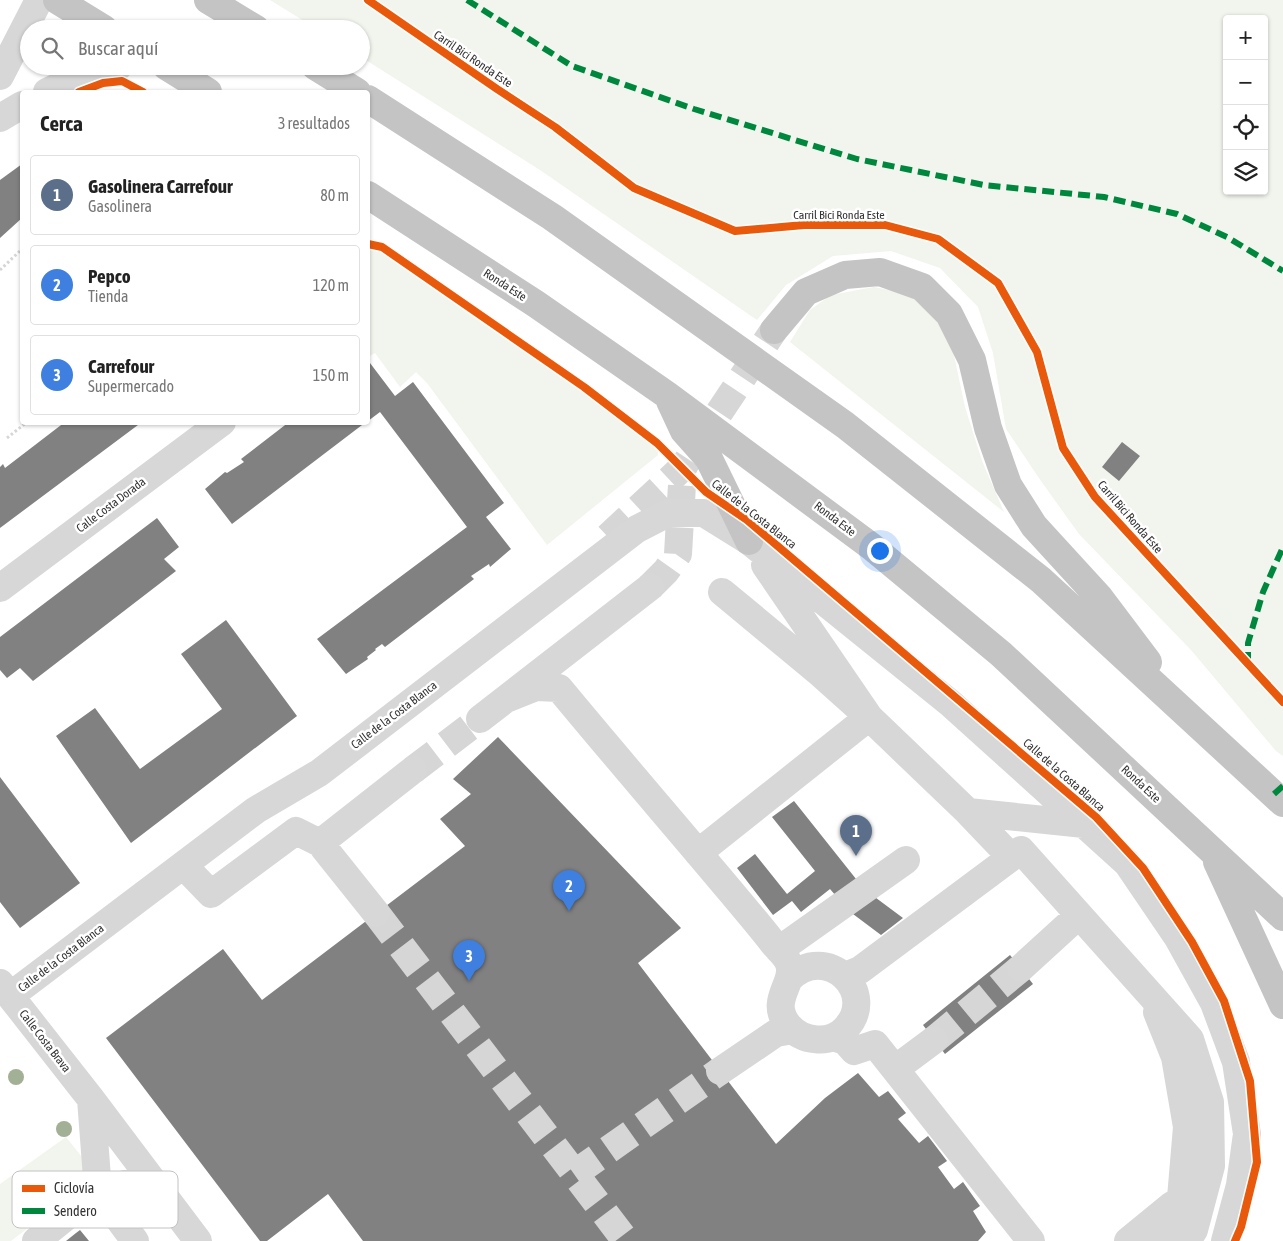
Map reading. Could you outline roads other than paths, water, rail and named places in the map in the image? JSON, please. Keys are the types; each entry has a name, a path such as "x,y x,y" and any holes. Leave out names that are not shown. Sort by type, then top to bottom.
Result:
{"highway":[{"path":"57,0 89,20"},
{"path":"208,0 241,20"},
{"path":"181,75 205,90"},
{"path":"330,75 354,90"},
{"path":"370,100 552,216 845,425 1041,580 1283,803"},
{"name":"Ronda Este","path":"370,196 536,304 667,395 872,547 994,648 1283,917"},
{"path":"774,330 806,292 845,275 880,272 922,286 949,314 972,360 988,428 1008,484 1034,526 1099,597 1191,719"},
{"path":"667,395 684,430 709,459 749,541"},
{"path":"1211,850 1283,1005"}],"street":[{"path":"29,20 39,0"},
{"path":"0,76 20,37"},
{"path":"51,90 82,75"},
{"path":"0,118 20,106"},
{"name":"Calle Costa Dorada","path":"0,588 218,425"},
{"name":"Calle de la Costa Blanca","path":"5,990 183,865 256,810 319,773 637,529 668,513 704,514 749,541 950,703 1126,863 1178,938 1214,1003 1236,1062 1247,1134 1240,1185 1225,1241"},
{"name":"Calle de la Costa Blanca","path":"256,810 307,761 608,537"},
{"path":"749,541 869,717"},
{"path":"480,719 650,587"},
{"path":"722,592 821,674 869,717 1012,857"},
{"path":"506,698 536,686 559,688 790,965"},
{"path":"698,853 869,717"},
{"path":"320,843 413,770"},
{"path":"968,812 1084,824"},
{"path":"183,865 211,894 296,830 320,843 376,914"},
{"path":"852,978 1021,850 1190,1039 1210,1102 1211,1166 1194,1230 1187,1241"},
{"path":"785,1027 781,998 790,965 906,860"},
{"path":"1020,968 1079,915"},
{"path":"785,1027 812,1039 823,1040 842,1035 855,1009 856,998 852,978 836,969 814,965 790,965"},
{"name":"Calle Costa Brava","path":"5,990 91,1098 146,1171"},
{"path":"1149,992 1175,1057 1187,1127 1181,1198 1159,1241"},
{"path":"720,1071 785,1027"},
{"path":"842,1035 854,1051 875,1044 1031,1241"},
{"path":"895,1069 934,1040"},
{"path":"91,1098 96,1171"},
{"path":"1128,1241 1181,1198"},
{"name":"Calle Costa Brava","path":"178,1214 198,1241"},
{"path":"36,1241 52,1228"},
{"path":"126,1228 136,1241"}],"tunnel":[{"path":"608,537 683,467 774,330"},
{"path":"650,587 666,571 678,554 683,467"},
{"path":"413,770 480,719"},
{"path":"376,913 626,1241"},
{"path":"934,1040 1021,968"},
{"path":"574,1174 720,1071"}],"place":[{"name":"Gasolinera Carrefour","path":"856,856"},
{"name":"Pepco","path":"569,911"},
{"name":"Carrefour","path":"469,981"}]}
